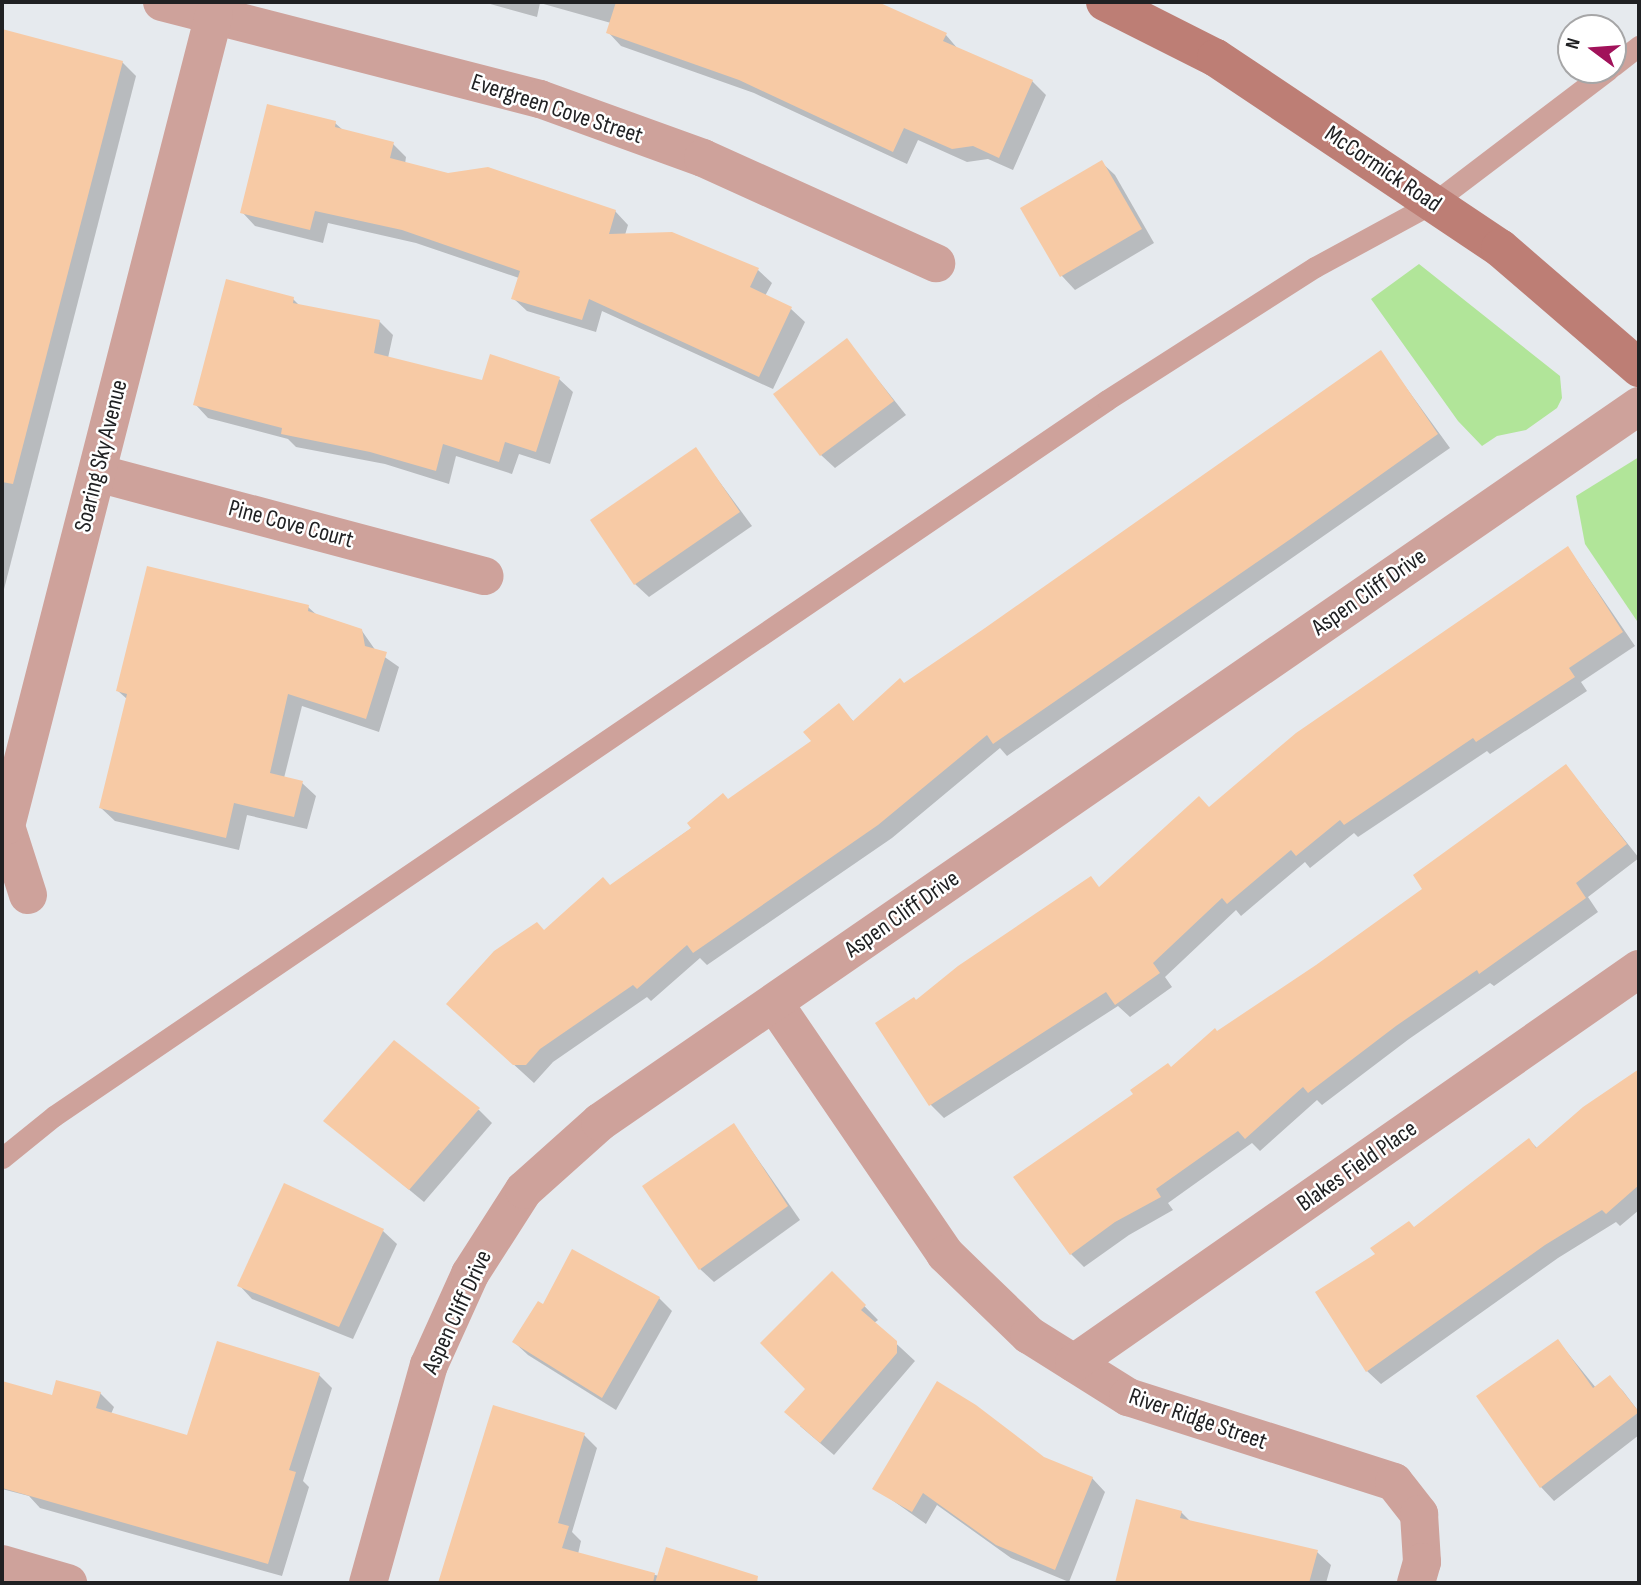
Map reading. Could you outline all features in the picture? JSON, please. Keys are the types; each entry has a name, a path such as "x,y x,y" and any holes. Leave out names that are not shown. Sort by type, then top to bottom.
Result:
{"street":[{"name":"Evergreen Cove Street","path":"162,2 540,99 703,158 936,263"},
{"name":"McCormick Road","path":"1105,2 1216,58 1500,248 1639,368"},
{"name":"Soaring Sky Avenue","path":"28,895 6,826 214,15"},
{"name":"Aspen Cliff Drive","path":"368,1583 429,1365 470,1274 524,1190 600,1122 1639,406"},
{"name":"Pine Cove Court","path":"97,473 485,576"},
{"name":"Blakes Field Place","path":"1074,1363 1639,970"},
{"name":"River Ridge Street","path":"774,1003 945,1254 1029,1335 1128,1397 1394,1482 1419,1514 1422,1562 1416,1583"},
{"path":"2,1564 68,1583"}],"lane":[{"path":"2,1158 65,1108 1107,400 1315,267 1433,203 1590,84"}],"green space":[{"path":"1419,264 1560,376 1562,398 1557,408 1526,430 1497,436 1482,446 1458,421 1371,299"},
{"path":"1639,457 1639,624 1585,544 1576,496"}],"building":[{"path":"616,2 878,2 947,33 943,41 1033,80 999,158 973,146 952,149 904,128 893,152 739,80 606,33"},
{"path":"2,29 123,61 13,484 2,482"},
{"path":"267,104 336,121 335,127 394,142 390,158 448,173 488,167 616,210 609,234 672,232 759,268 750,287 792,307 759,377 589,299 582,320 511,299 520,271 402,230 315,211 310,230 240,213"},
{"path":"1102,160 1142,229 1060,277 1020,208"},
{"path":"226,279 294,297 293,303 380,320 374,353 482,380 490,354 560,377 536,452 505,442 499,462 443,444 436,471 370,452 281,434 282,428 193,405"},
{"path":"847,338 894,401 820,456 773,394"},
{"path":"1381,350 1438,434 1292,538 993,744 987,735 878,825 693,953 687,945 637,989 633,985 540,1049 526,1065 513,1065 446,1004 494,951 537,922 544,930 603,877 610,885 691,828 687,823 723,793 728,799 811,741 803,732 839,703 853,721 900,678 904,683 985,628"},
{"path":"696,447 740,512 634,585 590,520"},
{"path":"1568,546 1623,632 1569,668 1575,677 1476,742 1473,738 1344,825 1340,820 1296,856 1291,850 1227,904 1222,898 1153,963 1160,973 1115,1005 1106,992 929,1106 875,1023 914,997 916,1000 958,966 1091,876 1099,887 1199,796 1209,807 1296,733"},
{"path":"147,566 309,605 308,611 362,629 365,646 387,652 366,719 288,694 270,773 303,781 294,817 234,803 226,838 99,808 127,694 116,691"},
{"path":"1566,764 1627,844 1576,883 1586,898 1479,974 1477,970 1396,1026 1308,1093 1303,1087 1245,1139 1238,1131 1156,1189 1161,1197 1115,1222 1070,1255 1013,1177 1133,1094 1130,1090 1168,1063 1171,1067 1215,1028 1217,1031 1316,965 1422,889 1413,875"},
{"path":"394,1040 480,1108 409,1190 323,1121"},
{"path":"1639,1069 1639,1185 1606,1214 1602,1210 1545,1245 1366,1372 1315,1292 1375,1254 1370,1248 1409,1221 1414,1227 1529,1138 1536,1148 1583,1107"},
{"path":"734,1123 788,1206 699,1270 642,1186"},
{"path":"284,1183 384,1229 339,1327 237,1286"},
{"path":"572,1249 660,1297 602,1398 512,1342 538,1301 543,1304"},
{"path":"832,1271 866,1305 861,1310 897,1341 897,1353 820,1443 784,1412 805,1389 760,1343"},
{"path":"1558,1339 1593,1388 1610,1375 1639,1412 1540,1488 1476,1396"},
{"path":"217,1341 320,1373 289,1470 296,1472 268,1564 2,1488 2,1381 52,1395 56,1380 101,1392 96,1408 187,1435"},
{"path":"937,1381 976,1405 1044,1457 1093,1477 1055,1570 996,1545 923,1493 912,1512 872,1489"},
{"path":"493,1405 585,1433 558,1523 569,1526 562,1548 655,1573 653,1583 438,1583"},
{"path":"1136,1499 1182,1511 1180,1518 1318,1550 1309,1583 1115,1583"},
{"path":"666,1547 758,1576 757,1583 655,1583"}]}
